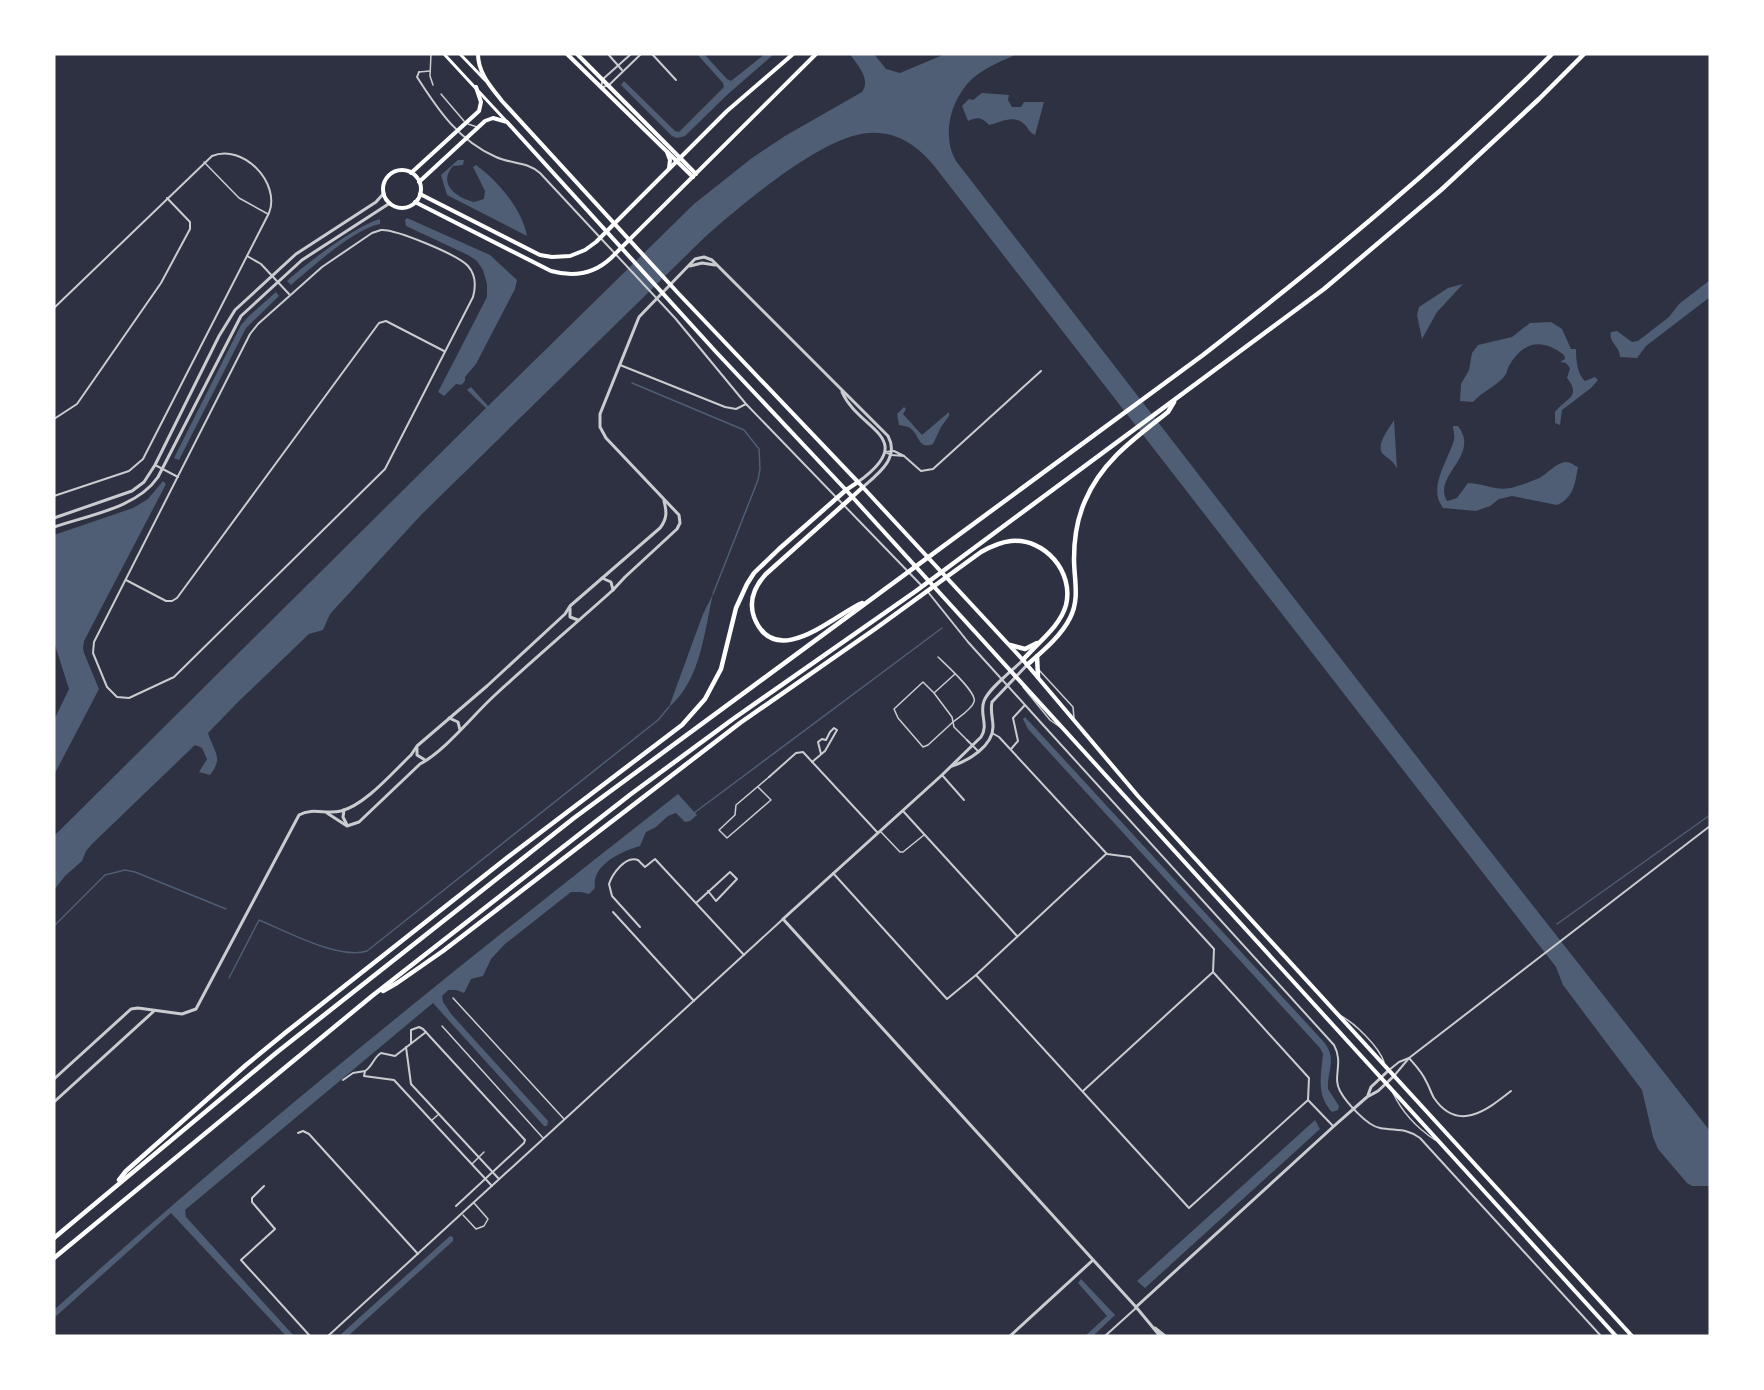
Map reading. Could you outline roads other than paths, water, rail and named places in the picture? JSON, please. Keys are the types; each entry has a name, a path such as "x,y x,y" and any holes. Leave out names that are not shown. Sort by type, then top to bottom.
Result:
{"highway":[{"path":"54,1238 276,1053 574,818 1115,420 1289,288 1442,159 1552,54"},
{"path":"1028,665 1062,631 1073,611 1076,588 1075,539 1084,503 1090,489 1106,465 1175,400 1324,290 1390,234 1498,137 1584,54"},
{"path":"54,1258 372,996 681,756 916,591 1127,435 1167,410"},
{"path":"116,1185 126,1171 246,1065 481,878 682,724 705,699 721,669 736,608 754,573 846,490"},
{"path":"852,497 760,580 753,595 752,611 756,621 770,635 781,640 798,639 870,599"},
{"path":"372,996 397,983 443,951 740,723 958,567 993,546 1010,541 1026,542 1048,552 1064,575 1068,594 1062,614 1023,660"},
{"path":"1010,645 1025,649 1044,638"},
{"path":"1037,656 1038,677"}],"main road":[{"path":"444,54 1066,730 1616,1336"},
{"path":"460,54 678,293 1010,645 1138,796 1632,1336"},
{"path":"478,54 478,63 486,81"},
{"path":"567,54 695,175"},
{"path":"577,54 672,149 679,160"},
{"path":"420,194 535,254 546,257 564,257 578,254 596,242 688,149 747,93 793,54"},
{"path":"416,202 551,271 563,274 582,274 604,265 816,54"},
{"path":"411,173 477,114 481,106 476,87"},
{"path":"419,182 465,138 489,119 507,122"},
{"path":"672,149 688,149"},
{"path":"667,151 670,163 668,170"},
{"path":"402,170 411,173 419,182 420,194 416,202 402,208 390,203 384,193 385,181 392,173 402,170"},
{"path":"846,490 858,482"},
{"path":"852,497 862,487"}],"street":[{"path":"608,54 622,71"},
{"path":"631,54 603,79 601,87 609,86 641,54"},
{"path":"652,54 676,80"},
{"path":"419,72 417,77 427,92 448,122 465,138 497,158 522,162 534,168 665,306 746,404 842,505 903,564 1025,705 1334,1045 1340,1059 1337,1081 1339,1089 1354,1108 1373,1126 1407,1130 1420,1138 1601,1336"},
{"path":"54,308 212,156 233,153 244,158 268,184 272,200 268,214 141,462 129,471 54,496"},
{"path":"54,518 132,491 144,482 155,465 232,314 296,254 376,202 384,193"},
{"path":"54,419 77,404 161,283 190,229 188,220 167,198"},
{"path":"54,527 135,499 151,486 244,312 302,260 390,203"},
{"path":"384,229 396,231 461,260 473,274 475,285 473,297 445,351 385,470 174,677 133,696 123,698 108,690 93,648 252,331 322,267 372,233 384,229"},
{"path":"247,256 261,264 290,295"},
{"path":"54,1079 131,1009 182,1014 196,1009 299,815 315,810 327,813 347,825 359,822 677,529 680,524 679,515 606,438 600,427 600,414 640,315 689,266 702,263 715,265 888,436 892,453 883,468 862,487"},
{"path":"126,580 166,600 172,601 177,598 379,323 386,321 445,351"},
{"path":"619,365 727,408 738,408 746,404"},
{"path":"885,452 904,456 919,470 925,472 933,470 1041,371"},
{"path":"842,392 883,438 886,445 880,461 858,482"},
{"path":"155,465 178,477"},
{"path":"327,813 345,810 362,800 411,755 417,746 548,630 570,606 660,528 665,520 664,500"},
{"path":"602,578 610,581 613,590"},
{"path":"570,606 570,617 580,620"},
{"path":"328,1336 942,776 972,746 984,730 982,711 984,700 1023,660"},
{"path":"951,767 978,751 989,741 992,733 992,702 1028,665"},
{"path":"1011,749 1018,740 1012,718 1025,705"},
{"path":"449,718 458,722 460,730"},
{"path":"812,762 825,751 837,730 834,728 826,740 818,742 821,754"},
{"path":"976,975 1189,1208 1308,1100 1309,1078 1213,972 1214,949 1130,857 1107,854 998,735 992,733"},
{"path":"967,740 978,751"},
{"path":"417,746 417,755 427,760"},
{"path":"769,777 796,753 803,752 879,832"},
{"path":"942,776 964,800"},
{"path":"345,810 343,817 347,825"},
{"path":"903,811 1017,936"},
{"path":"1105,1336 1354,1108 1386,1084 1409,1058 1710,826"},
{"path":"833,873 947,999 1107,854"},
{"path":"639,927 612,896 609,884 617,869 632,860 638,861 645,867 655,859 744,955"},
{"path":"696,903 708,891 730,872 737,879 716,901 708,891"},
{"path":"617,918 624,911"},
{"path":"613,912 694,1001"},
{"path":"783,919 1094,1260 1160,1336"},
{"path":"1083,1090 1213,972"},
{"path":"54,1102 154,1011"},
{"path":"411,1043 410,1035 414,1028 419,1027 426,1032 525,1140 456,1206"},
{"path":"343,1080 353,1073 365,1071 372,1066 375,1056 381,1053 395,1056 426,1032"},
{"path":"406,1047 411,1084 499,1179"},
{"path":"1367,1097 1371,1087 1389,1070 1409,1058"},
{"path":"1409,1058 1426,1080 1436,1100 1456,1115 1478,1114 1511,1091"},
{"path":"365,1071 364,1076 368,1078 394,1080 492,1186"},
{"path":"403,1091 411,1084"},
{"path":"1308,1100 1334,1126"},
{"path":"298,1133 303,1131 309,1134 418,1254"},
{"path":"264,1186 252,1198 252,1202 275,1229 241,1260 310,1336"},
{"path":"1010,1336 1094,1260"},
{"path":"1154,1327 1165,1336"}],"lane":[{"path":"431,54 430,71 433,86"},
{"path":"419,72 430,71"},
{"path":"441,94 467,123 477,128"},
{"path":"204,162 239,198 268,214"},
{"path":"938,657 975,697 974,703 969,709 953,722 928,746 923,747 894,710 923,682 934,693 952,717 953,722 967,740"},
{"path":"1028,665 1037,668 1049,679 1073,707 1074,719"},
{"path":"934,693 955,674"},
{"path":"758,787 771,800 727,838 719,830 735,815 736,805 769,777"},
{"path":"879,832 900,852 925,834"},
{"path":"453,998 564,1120"},
{"path":"442,1026 543,1138"},
{"path":"431,1121 439,1114"},
{"path":"472,1164 484,1152"},
{"path":"462,1214 476,1229 484,1226 488,1220 474,1203"}],"water":[{"path":"697,54 704,54 731,81 765,54 774,54 685,136 677,138 672,136 621,85 624,81 675,131 679,132 724,87"},
{"path":"850,54 874,54 886,69 900,73 945,54 1017,54 977,75 959,97 950,118 949,129 949,140 956,161 1465,819 1710,1131 1710,1186 1692,1186 1687,1183 1658,1149 1642,1090 1563,985 1556,967 935,167 906,141 879,133 850,137 806,159 760,191 705,237 421,515 330,614 323,630 309,634 208,733 217,759 210,775 199,772 207,759 202,748 195,745 92,844 82,861 65,876 54,890 54,836 486,408 467,390 471,387 488,406 694,204 752,158 785,136 862,92 864,77"},
{"path":"982,93 1009,95 1008,100 1012,107 1021,107 1024,102 1044,102 1035,135 1024,124 1016,120 989,125 979,118 968,121 962,106 969,99 973,100"},
{"path":"458,160 464,160 463,165 453,166 447,179 451,189 461,197 474,202 484,199 485,191 473,167 476,165 508,196 520,216 527,236 447,195 441,175"},
{"path":"407,218 490,255 517,280 515,289 476,364 461,385 456,384 444,396 438,392 487,297 487,284 483,270 477,261 406,226"},
{"path":"380,219 380,224 346,241 291,285 287,281 345,237"},
{"path":"1710,280 1710,297 1646,346 1637,358 1620,357 1611,339 1611,332 1617,331 1632,342 1638,341"},
{"path":"1463,284 1437,312 1422,339 1417,315 1419,307 1448,288"},
{"path":"276,292 279,296 246,328 179,460 174,458 241,325"},
{"path":"1551,322 1562,329 1571,349 1576,349 1582,378 1585,381 1595,377 1598,380 1562,410 1560,425 1555,423 1555,412 1573,393 1567,378 1570,368 1566,363 1560,362 1565,359 1564,355 1541,344 1520,351 1505,375 1473,402 1460,401 1461,384 1469,370 1472,353 1478,345 1512,337 1530,323"},
{"path":"904,407 906,409 903,414 922,435 949,412 933,444 924,445 910,428 899,425 897,414"},
{"path":"1394,420 1397,469 1381,451 1383,437"},
{"path":"1453,426 1458,426 1464,437 1464,447 1446,483 1444,492 1447,501 1457,498 1468,483 1512,488 1539,478 1555,466 1565,462 1578,467 1575,484 1570,494 1557,505 1512,496 1499,499 1490,506 1476,511 1443,508 1437,492 1438,483 1454,440"},
{"path":"163,481 166,484 84,641 84,653 99,689 54,775 54,720 69,689 54,642 54,535 133,508 148,499"},
{"path":"713,594 695,669 680,696 669,707 703,614"},
{"path":"1025,717 1323,1041 1331,1059 1328,1089 1339,1106 1338,1110 1332,1112 1324,1099 1321,1085 1323,1054 1320,1048 1028,729 1023,719"},
{"path":"678,794 697,815 685,822 676,813 668,816 656,827 646,832 640,846 609,860 598,872 595,888 589,894 571,892 505,944 491,959 483,976 471,979 464,993 448,990 442,996 443,1002 452,1015 548,1121 547,1126 544,1126 433,1003 185,1210 186,1217 294,1336 286,1336 171,1213 54,1318 54,1310 283,1111"},
{"path":"1315,1120 1320,1129 1145,1288 1137,1281"},
{"path":"450,1236 453,1237 453,1241 348,1336 339,1336"},
{"path":"1081,1279 1115,1315 1093,1336 1085,1336 1107,1316 1078,1283"}],"waterway":[{"path":"632,383 744,430 759,449 758,480 713,594"},
{"path":"694,813 942,628"},
{"path":"229,978 259,920 328,948 355,953 367,951 658,720 669,707"},
{"path":"1557,924 1710,815"},
{"path":"54,926 105,875 125,870 226,909"}]}
